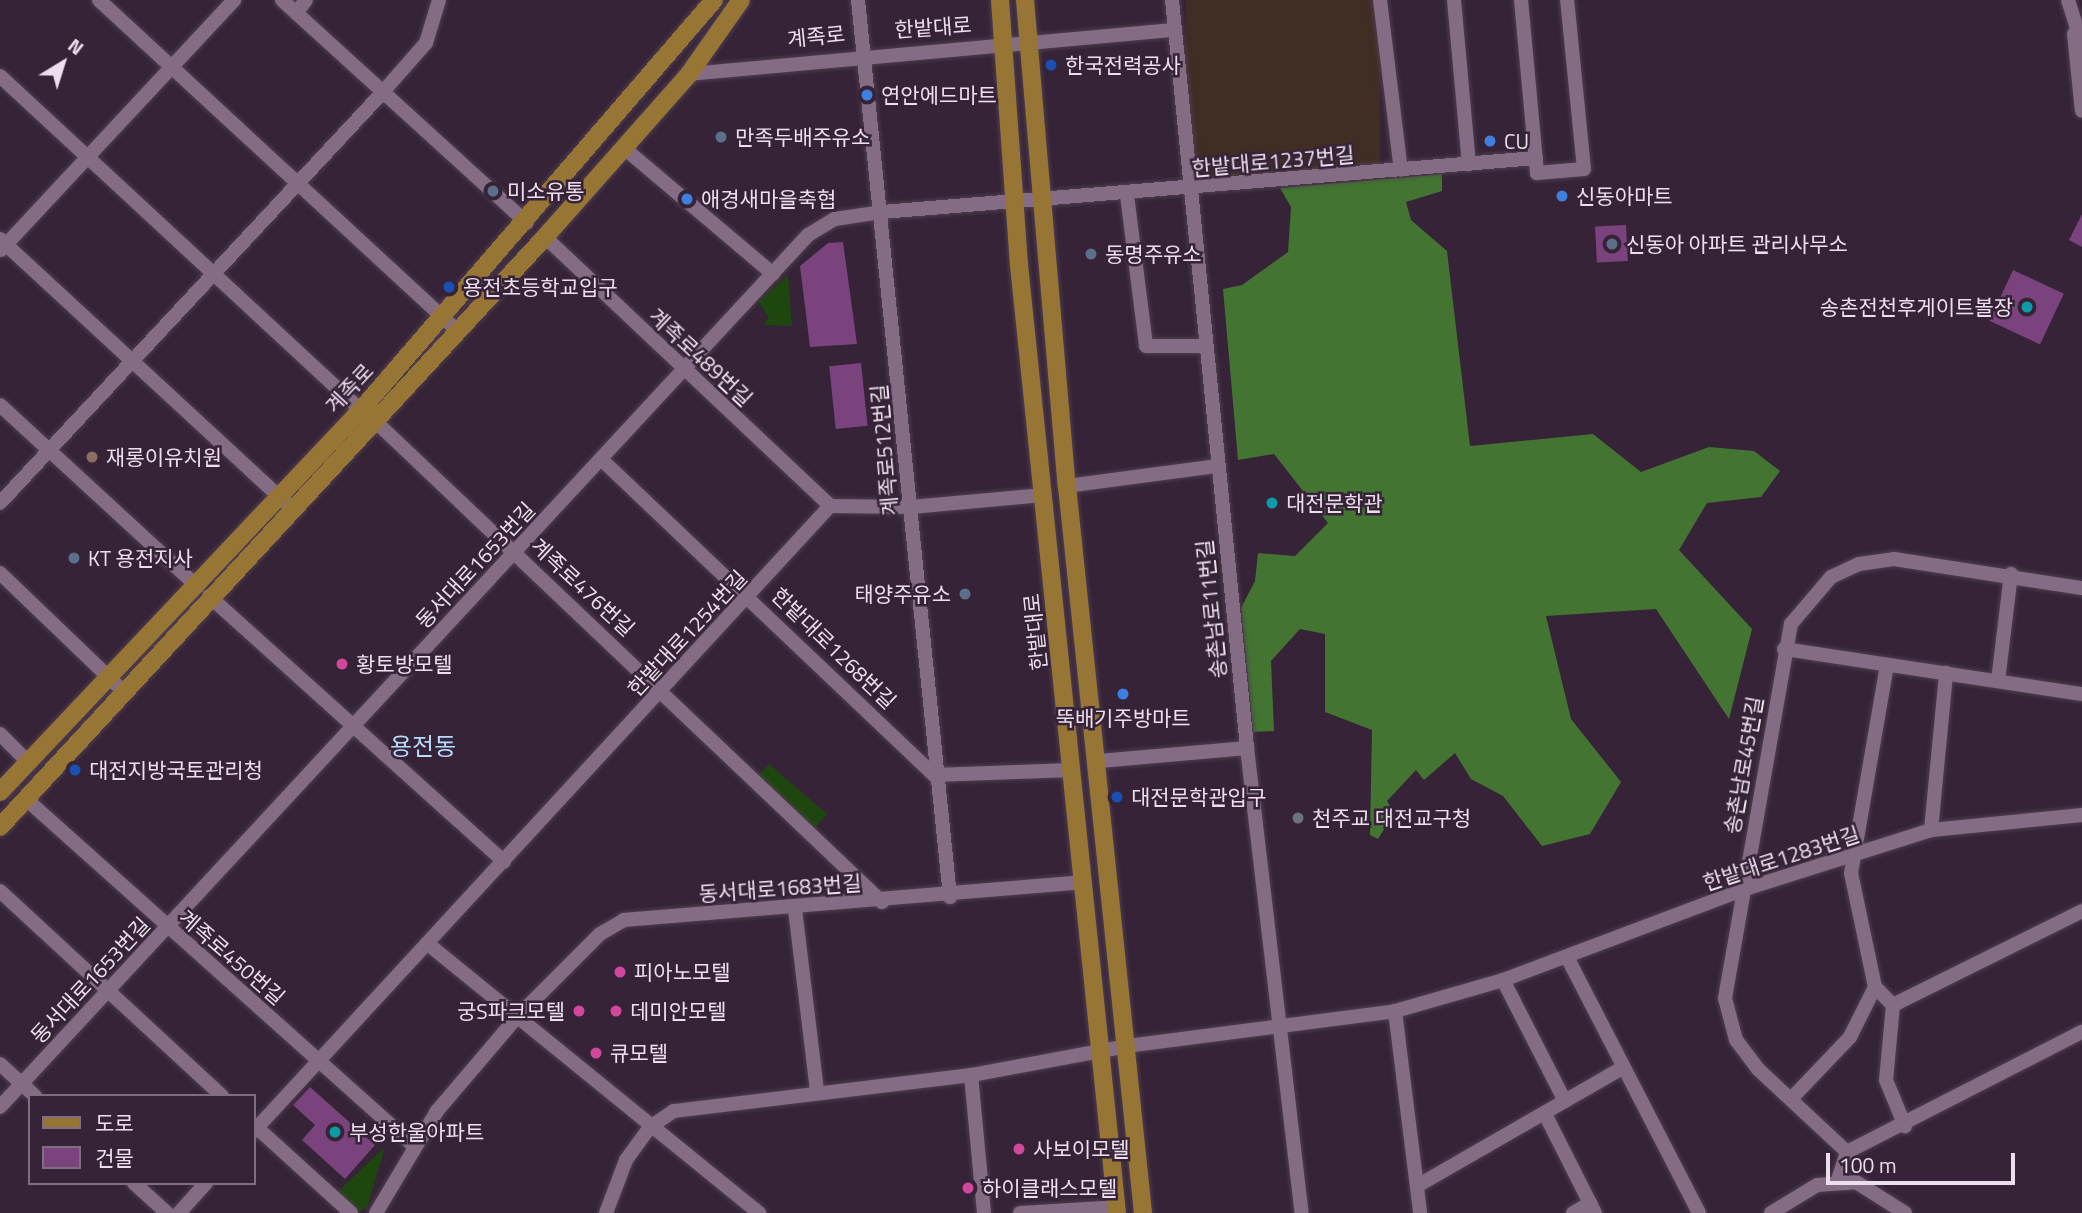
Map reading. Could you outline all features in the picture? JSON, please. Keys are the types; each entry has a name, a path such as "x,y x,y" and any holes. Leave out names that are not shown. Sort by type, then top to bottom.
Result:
{"main road":[{"name":"계족로","path":"0,792 108,677 292,509 368,415 450,324 527,223 714,0"},
{"name":"계족로","path":"450,324 545,237 689,74 741,0"},
{"name":"한밭대로","path":"1000,0 1006,45 1013,203 1084,881 1098,1053 1117,1210"},
{"path":"1025,0 1067,485 1099,761 1143,1213"},
{"name":"계족로","path":"0,827 123,691 278,496 368,415"}],"street":[{"path":"99,0 450,324"},
{"path":"234,0 2,245 292,509"},
{"path":"282,0 527,223"},
{"path":"296,13 306,0"},
{"path":"0,503 383,93 426,43 439,0"},
{"name":"계족로512번길","path":"858,0 911,507 934,775 950,897"},
{"name":"송촌남로11번길","path":"1172,0 1188,190 1247,748 1278,1029 1303,1213"},
{"path":"1380,0 1401,170"},
{"path":"1454,0 1469,164"},
{"path":"1521,0 1537,173 1584,169 1567,0"},
{"path":"2068,0 2078,38 2082,111"},
{"name":"한밭대로","path":"864,54 1175,30"},
{"name":"계족로","path":"689,74 864,54"},
{"name":"계족로476번길","path":"0,76 662,689 882,902"},
{"path":"624,148 773,274"},
{"name":"한밭대로1237번길","path":"1013,203 1536,158"},
{"path":"1127,195 1146,346 1204,346"},
{"name":"동서대로1653번길","path":"0,1107 808,235 835,219 882,212 1013,203"},
{"name":"계족로489번길","path":"545,237 830,506"},
{"path":"0,405 505,862"},
{"name":"한밭대로1268번길","path":"601,459 750,596 934,775"},
{"path":"1067,485 1217,466"},
{"path":"830,506 911,507 1043,495"},
{"name":"한밭대로1254번길","path":"256,1127 505,862 830,506"},
{"name":"송촌남로45번길","path":"1847,1152 1791,1099 1736,1040 1725,998 1784,649 1809,598 1859,564 1894,559 2011,574 2082,587"},
{"path":"0,573 123,691"},
{"path":"1998,681 2011,574"},
{"path":"1784,649 2082,694"},
{"path":"1887,665 1851,873 1875,987 1893,1005"},
{"path":"1931,830 1946,673"},
{"path":"0,734 28,762"},
{"path":"1099,761 1247,748"},
{"path":"934,775 1072,769"},
{"name":"계족로450번길","path":"26,799 167,928 412,1144"},
{"name":"한밭대로1283번길","path":"650,1127 674,1111 701,1104 971,1075 1098,1053 1127,1045 1278,1029 1395,1011 1503,980 1742,890 1931,830 2082,815"},
{"name":"동서대로1683번길","path":"376,1213 412,1144 517,1017 600,934 624,920 950,897 1084,881"},
{"path":"0,891 220,1094"},
{"path":"795,909 817,1092"},
{"path":"1893,1005 2082,911"},
{"path":"428,944 759,1213"},
{"path":"1566,957 1699,1213"},
{"path":"1503,980 1565,1101"},
{"path":"1791,1099 1850,1037 1875,987"},
{"path":"1893,1005 1886,1080 1906,1126"},
{"path":"1395,1011 1420,1213"},
{"path":"1837,1183 1847,1152 1906,1126 2082,1032"},
{"path":"0,1064 33,1094"},
{"path":"1417,1186 1622,1068"},
{"path":"971,1075 984,1213"},
{"path":"1545,1114 1593,1208 1573,1213"},
{"path":"606,1213 626,1160 650,1127"},
{"path":"256,1129 351,1213"},
{"path":"1771,1213 1817,1185 1856,1182 1905,1213"},
{"path":"136,1185 167,1213"},
{"path":"179,1213 204,1185"},
{"path":"1020,1213 1117,1210"}],"shaded area":[{"path":"1186,0 1380,0 1380,176 1186,176"}],"green space":[{"path":"1442,174 1442,191 1406,202 1411,220 1447,251 1470,446 1593,434 1641,472 1709,447 1754,451 1780,471 1761,497 1707,503 1679,550 1752,629 1729,719 1656,609 1546,616 1571,719 1621,782 1590,834 1542,846 1503,796 1471,779 1455,753 1424,780 1416,770 1387,801 1394,813 1378,839 1370,835 1372,730 1325,712 1325,634 1300,629 1271,661 1274,731 1253,732 1241,608 1255,581 1258,553 1295,556 1328,523 1274,454 1238,460 1223,289 1242,285 1288,252 1291,207 1280,188"},
{"path":"788,275 792,326 763,325 769,318 758,301"},
{"path":"769,764 827,814 809,835 754,780"},
{"path":"385,1147 367,1208 354,1212 336,1193"}],"building":[{"path":"2082,214 2082,247 2069,240"},
{"name":"신동아 아파트 관리사무소","path":"1626,225 1628,261 1597,263 1595,227"},
{"path":"843,242 857,344 810,347 800,266 828,243"},
{"name":"송촌전천후게이트볼장","path":"2013,270 2064,294 2040,344 1989,321"},
{"path":"861,363 868,426 836,429 829,366"},
{"name":"부성한울아파트","path":"310,1087 375,1145 345,1179 302,1140 315,1125 293,1105"}],"place":[{"name":"한국전력공사","path":"1051,65"},
{"name":"연안에드마트","path":"867,95"},
{"name":"만족두배주유소","path":"721,137"},
{"name":"CU","path":"1490,141"},
{"name":"미소유통","path":"493,191"},
{"name":"신동아마트","path":"1562,196"},
{"name":"애경새마을축협","path":"687,199"},
{"name":"신동아 아파트 관리사무소","path":"1612,244"},
{"name":"동명주유소","path":"1091,254"},
{"name":"용전초등학교입구","path":"449,287"},
{"name":"송촌전천후게이트볼장","path":"2027,307"},
{"name":"재롱이유치원","path":"92,457"},
{"name":"대전문학관","path":"1272,503"},
{"name":"KT 용전지사","path":"74,558"},
{"name":"태양주유소","path":"965,594"},
{"name":"황토방모텔","path":"342,664"},
{"name":"뚝배기주방마트","path":"1123,694"},
{"name":"대전지방국토관리청","path":"75,770"},
{"name":"대전문학관입구","path":"1117,797"},
{"name":"천주교 대전교구청","path":"1298,818"},
{"name":"피아노모텔","path":"620,972"},
{"name":"궁S파크모텔","path":"579,1011"},
{"name":"데미안모텔","path":"616,1011"},
{"name":"큐모텔","path":"596,1053"},
{"name":"부성한울아파트","path":"335,1132"},
{"name":"사보이모텔","path":"1019,1149"},
{"name":"하이클래스모텔","path":"968,1188"}],"district":[{"name":"용전동","path":"423,747"}]}
